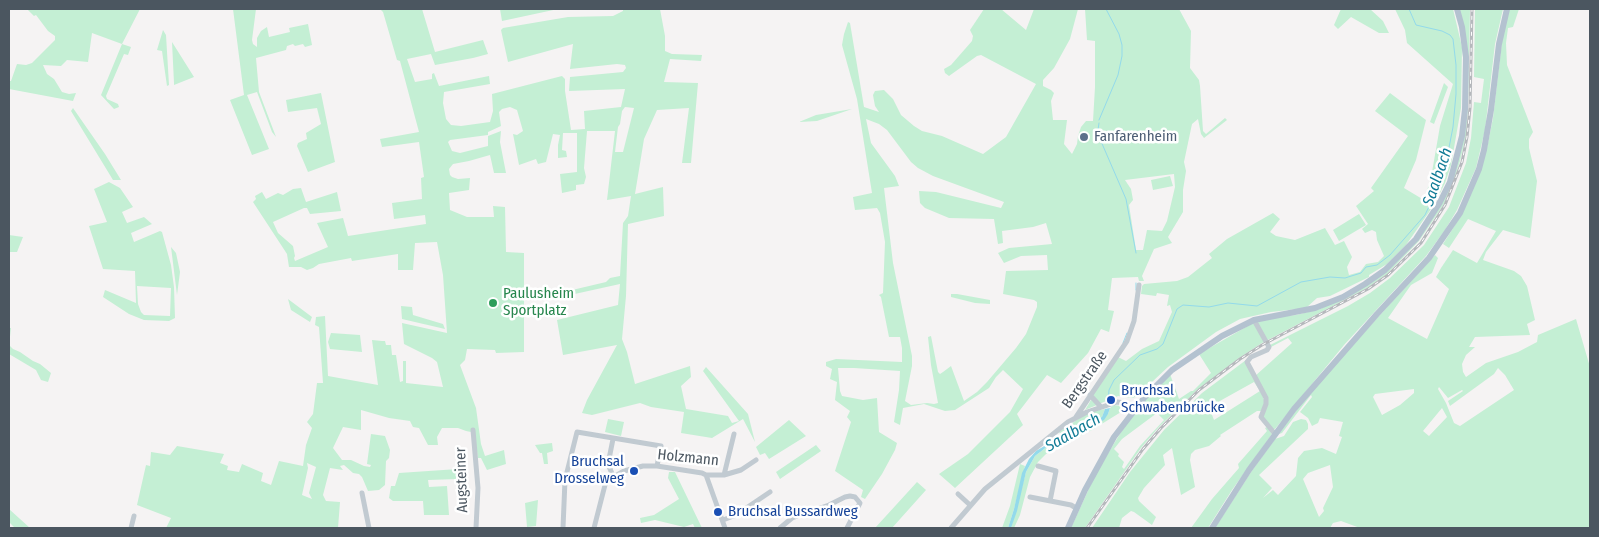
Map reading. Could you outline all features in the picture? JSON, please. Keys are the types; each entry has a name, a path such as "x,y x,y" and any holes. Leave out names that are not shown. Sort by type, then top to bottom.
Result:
{"main road":[{"path":"1068,528 1098,464 1117,432 1135,409 1172,370 1215,340 1254,320 1315,308 1365,284 1401,256 1429,222 1450,182 1462,136 1465,108 1466,57 1457,9"},
{"path":"1212,528 1275,434 1312,386 1429,258 1460,212 1479,169 1487,138 1499,44 1507,9"}],"street":[{"name":"Bergstraße","path":"951,528 985,489 1009,468 1076,418 1127,342 1134,323 1139,285"},
{"path":"1254,320 1269,347 1267,350 1251,357 1247,365 1266,398 1266,404 1261,417 1275,434"},
{"path":"1090,395 1103,406"},
{"path":"1076,418 1117,402 1126,403 1135,409"},
{"name":"Augsteiner","path":"473,430 478,488 476,528"},
{"path":"563,528 566,475 577,432 661,446 657,466"},
{"path":"724,474 734,434"},
{"path":"594,528 605,485 613,476 608,464 614,438"},
{"name":"Holzmann","path":"613,476 633,468 657,466 706,475 724,474 741,470 756,460"},
{"path":"1038,466 1056,471 1050,501"},
{"path":"706,475 725,528"},
{"path":"723,520 736,515 770,492"},
{"path":"362,493 369,528"},
{"path":"958,494 970,505"},
{"path":"780,528 792,518 830,506 845,497 855,497 860,503 847,528"},
{"path":"1030,497 1071,505 1076,508"},
{"path":"131,528 134,516"}],"green space":[{"path":"27,9 140,9 122,44 92,33 88,62 67,60 61,66 43,65 47,74 54,79 62,92 76,93 73,101 9,89 9,81 11,81 17,64 26,65 32,63 55,40 55,36 48,31 36,15 34,16"},
{"path":"233,9 256,9 252,40 253,44 257,47 257,38 261,31 267,27 269,37 290,32 289,28 308,24 312,45 305,47 303,44 295,46 293,44 287,46 286,50 256,58 259,92 276,137 272,132 257,92 247,95 269,149 252,155 230,100 244,95"},
{"path":"380,9 422,9 435,52 483,40 488,54 473,58 435,65 431,54 407,59 415,82 432,79 432,74 434,73 439,86 489,76 490,84 444,92 443,103 446,119 451,125 461,126 490,122 493,111 492,94 562,76 565,79 571,130 585,129 584,111 621,107 625,89 569,91 570,77 623,72 626,68 625,65 617,64 570,69 573,44 508,62 501,30 503,28 568,17 613,16 623,11 623,9 660,9 665,36 665,51 672,54 702,55 701,61 670,59 664,82 698,83 691,163 682,163 689,108 657,110 644,139 635,194 663,187 664,216 628,224 626,296 622,339 635,384 690,366 691,377 681,386 686,409 728,416 732,423 739,421 703,371 706,367 748,414 755,442 743,419 712,438 681,433 684,412 651,407 640,403 592,415 582,413 587,400 617,345 563,355 557,320 618,305 620,284 552,299 551,295 606,282 610,278 620,276 623,223 628,216 631,196 607,200 615,131 587,131 584,168 586,177 584,184 576,185 576,190 562,193 560,174 577,172 577,133 563,133 562,150 566,151 567,157 558,158 560,135 553,134 546,162 538,164 536,159 519,165 513,134 517,135 523,131 517,110 510,107 499,112 501,126 488,132 488,135 450,140 448,142 452,151 460,153 488,146 488,136 501,131 500,142 506,173 494,173 490,155 453,164 449,169 452,177 458,179 470,178 469,190 449,193 450,210 467,217 494,217 493,206 505,207 506,252 524,253 524,352 496,353 495,350 467,349 465,360 460,365 476,408 481,444 485,456 504,450 506,464 487,470 481,458 478,458 474,431 442,428 437,437 438,445 428,445 419,428 413,427 410,421 389,418 361,410 361,430 343,427 333,448 342,460 351,460 370,467 371,465 367,464 371,434 385,436 390,450 389,458 386,461 385,485 379,490 368,491 359,474 353,473 344,465 340,466 343,470 330,468 323,495 326,501 340,502 338,528 166,528 171,518 137,505 146,465 150,466 151,452 170,455 177,446 224,454 220,463 228,466 227,470 239,472 242,464 263,473 261,481 271,485 279,461 303,466 306,445 312,428 307,422 313,414 317,383 323,383 319,327 315,325 316,317 325,316 328,376 378,385 372,340 385,341 386,345 391,345 392,355 396,355 400,382 403,381 403,361 406,361 406,383 443,387 437,362 404,344 402,323 447,333 443,275 437,242 415,243 413,270 398,270 398,254 352,261 351,258 319,264 307,270 301,267 289,267 287,254 253,202 256,199 255,196 262,192 266,199 278,193 283,195 293,189 301,188 306,202 337,192 341,211 310,214 307,208 304,208 273,222 278,233 293,246 295,261 328,247 317,223 343,218 348,236 426,224 425,215 394,219 392,203 422,199 421,178 424,177 419,142 382,147 380,139 419,132 400,61 397,60 383,12","holes":["625,107 634,108 623,152 615,152 618,127 622,111","307,463 316,467 309,493 312,499 302,495 308,468"]},
{"path":"500,9 558,9 502,21"},
{"path":"984,9 1001,9 1026,30 1034,9 1078,9 1070,39 1054,68 1043,80 1043,86 1054,93 1051,101 1053,120 1067,120 1064,144 1072,154 1077,144 1081,127 1086,121 1093,121 1095,41 1087,40 1085,9 1179,9 1191,31 1190,68 1199,80 1203,131 1206,134 1225,118 1227,120 1204,138 1201,134 1198,119 1192,124 1184,162 1186,171 1183,190 1183,212 1168,237 1172,243 1154,249 1142,276 1144,281 1139,281 1138,277 1112,278 1108,310 1114,311 1109,332 1101,329 1088,353 1061,383 1047,375 1017,414 1023,425 955,488 939,474 968,454 1010,412 1023,389 1003,370 989,388 955,410 945,411 924,404 903,408 900,425 894,422 900,371 838,368 842,396 863,400 877,398 879,432 897,443 882,474 865,499 861,497 863,490 835,471 851,422 847,417 850,411 835,400 837,382 830,379 832,369 826,366 826,362 836,359 902,362 902,348 900,337 889,337 879,295 883,293 885,242 880,213 877,208 855,210 853,197 872,193 857,99 842,45 844,34 848,22 850,23 864,107 879,112 875,106 873,95 875,91 884,90 893,99 901,115 914,126 922,131 942,136 983,154 1006,137 1036,84 981,55 949,76 945,73 944,69 951,65 972,41 973,36 970,30","holes":["866,119 879,124 887,130 911,162 918,168 933,176 1004,202 1001,208 936,192 919,191 920,203 925,208 949,218 994,219 998,244 1003,243 1002,231 1033,227 1046,223 1052,244 1009,248 998,253 1004,263 1021,256 1047,255 1048,270 1006,271 1003,294 1034,300 1037,302 1037,307 1026,334 1016,348 987,382 964,401 951,366 940,374 938,372 931,336 928,337 938,403 911,405 905,401 912,366 912,356 893,263 884,188 899,186 895,176 871,143","1174,174 1175,187 1167,221 1162,231 1147,230 1143,250 1136,250 1129,205 1133,200 1131,189 1125,180"]},
{"path":"1341,9 1370,9 1383,21 1389,33 1379,33 1351,17 1338,29 1334,25"},
{"path":"1395,9 1453,9 1462,47 1461,108 1451,165 1445,183 1434,205 1406,245 1387,264 1369,275 1369,277 1330,296 1317,298 1306,308 1271,312 1240,319 1216,332 1168,367 1137,396 1133,398 1118,396 1085,410 1092,394 1118,357 1126,361 1142,349 1159,341 1172,312 1170,305 1167,306 1169,295 1157,293 1156,296 1141,294 1142,286 1144,284 1177,281 1188,277 1212,258 1209,254 1227,239 1273,213 1280,219 1270,232 1276,236 1295,240 1325,228 1335,245 1344,241 1352,257 1347,267 1349,275 1360,272 1366,264 1378,262 1384,256 1377,240 1376,232 1372,230 1365,233 1362,229 1368,224 1356,206 1374,191 1371,188 1408,136 1375,111 1390,93 1426,120 1416,160 1404,188 1424,200 1431,178 1440,126 1453,84 1407,43 1405,30"},
{"path":"1459,9 1470,9 1468,108 1466,136 1453,183 1444,204 1419,241 1387,274 1367,288 1262,343 1198,389 1159,427 1141,448 1085,528 1071,528 1097,471 1123,429 1135,411 1170,374 1179,399 1193,391 1211,373 1199,354 1253,323 1320,309 1358,291 1418,240 1442,203 1467,108","holes":["1157,413 1164,420 1140,446 1124,469 1122,467 1124,462 1114,449 1122,439"]},
{"path":"1475,9 1503,9 1495,44 1485,130 1476,168 1457,210 1426,256 1344,345 1275,429 1272,429 1262,419 1266,405 1255,376 1292,343 1288,338 1271,347 1270,345 1348,306 1390,278 1424,245 1449,207 1466,163 1471,138 1474,102 1481,103 1484,79 1474,77"},
{"path":"1508,9 1519,9 1513,27 1508,28 1506,43 1507,65 1533,132 1529,139 1529,148 1537,181 1530,238 1503,230 1486,252 1483,260 1514,271 1521,276 1527,286 1535,320 1527,324 1530,335 1475,337 1469,347 1475,347 1466,355 1462,364 1463,372 1466,377 1486,363 1518,352 1537,342 1538,335 1576,319 1590,367 1590,528 1360,528 1341,521 1333,523 1330,528 1215,528 1275,439 1284,436 1293,422 1301,419 1306,420 1308,429 1259,475 1272,488 1263,498 1273,490 1278,495 1296,476 1298,458 1304,451 1322,448 1336,454 1342,437 1339,436 1343,422 1320,418 1318,423 1312,426 1308,418 1300,412 1312,397 1311,395 1282,433 1279,434 1301,404 1335,364 1435,255 1438,258 1432,273 1411,285 1388,318 1427,339 1449,289 1436,277 1441,268 1453,250 1477,263 1496,231 1468,219 1449,248 1443,244 1462,214 1487,148 1493,118","holes":["1498,368 1505,375 1514,390 1460,426 1454,423 1438,389 1439,387 1448,398 1463,391 1448,401 1450,406 1494,374","1414,389 1414,393 1400,405 1382,415 1373,397 1375,394","1442,408 1447,417 1429,436 1423,431","1330,465 1333,487 1323,508 1324,511 1319,517 1303,479 1308,473"]},
{"path":"163,30 166,35 169,85 167,86 162,51 157,50"},
{"path":"172,42 194,77 174,85 174,83"},
{"path":"122,44 131,47 128,55 124,54 106,96 107,99 118,104 119,107 114,109 101,95"},
{"path":"1444,83 1448,87 1434,124 1430,122"},
{"path":"321,93 335,162 308,172 297,146 298,143 307,139 306,133 321,124 317,108 288,112 286,100"},
{"path":"73,108 121,180 113,180 71,111"},
{"path":"852,109 817,121 799,122 816,115"},
{"path":"1170,176 1173,186 1153,190 1151,180"},
{"path":"109,182 120,188 133,207 122,212 127,223 144,217 152,224 131,233 134,242 160,231 162,232 171,265 175,318 169,321 144,320 129,314 103,297 105,290 136,303 135,271 103,269 89,226 107,222 94,189","holes":["137,286 171,288 170,316 144,315 141,312 138,304"]},
{"path":"1359,214 1366,225 1339,241 1333,230"},
{"path":"9,235 23,237 17,252 9,252"},
{"path":"171,247 176,253 180,272 177,295"},
{"path":"951,294 990,300 990,304 975,303 951,297"},
{"path":"288,299 312,317 310,322 291,310"},
{"path":"401,306 412,307 413,315 443,324 445,329 402,319"},
{"path":"9,328 11,328 9,345"},
{"path":"331,333 360,335 362,352 330,349 328,342"},
{"path":"9,345 51,373 48,382 41,380 36,370 9,354"},
{"path":"1250,357 1249,363 1264,395 1264,405 1261,411 1257,411 1220,435 1209,446 1195,450 1191,454 1190,460 1195,487 1181,495 1172,448 1163,455 1165,465 1144,488 1138,498 1156,517 1152,525 1131,511 1122,518 1119,528 1092,528 1130,472 1164,430 1202,393","holes":["1254,382 1260,391 1214,420 1209,407"]},
{"path":"1114,405 1125,409 1124,413 1121,412 1092,430 1057,447 1038,462 1030,477 1020,515 1014,528 1011,528 1026,472 1035,456 1048,446 1108,414 1110,408"},
{"path":"1105,409 1102,417 1062,437 1059,432 1081,417 1094,411"},
{"path":"608,419 624,422 621,436 605,432"},
{"path":"789,420 806,436 769,459 765,453 760,455 756,447"},
{"path":"1267,427 1272,434 1232,490 1208,528 1191,528 1212,499 1239,468 1238,464 1267,431 1265,428"},
{"path":"552,443 553,451 547,453 548,464 544,464 542,453 540,453 535,445"},
{"path":"816,445 821,451 780,479 776,472"},
{"path":"1020,464 1025,466 1014,509 1008,528 1002,528 1010,506"},
{"path":"458,469 459,479 428,480 429,487 447,486 449,515 424,515 423,501 393,501 389,498 391,486 395,486 399,473"},
{"path":"669,472 675,472 702,528 695,528 693,524 684,527 655,520 641,523 640,518 654,515 679,499 668,478"},
{"path":"917,482 926,490 892,528 875,528"},
{"path":"538,500 536,526 527,527 525,503"},
{"path":"9,509 30,528 15,528 9,522"}],"water":[{"path":"1110,408 1104,420 1048,446 1035,456 1026,472 1011,528 1008,528 1022,473 1029,459 1036,451 1046,445 1102,417 1105,409"}],"waterway":[{"path":"1099,120 1118,75 1122,56 1119,34 1106,9"},
{"name":"Saalbach","path":"1108,403 1109,390 1114,380 1140,355 1157,349 1163,344 1177,309 1183,305 1209,307 1228,303 1257,306 1301,282 1330,277 1345,278 1361,273 1366,267 1377,265 1390,255 1425,215 1438,187 1447,158 1453,127 1456,65 1453,39 1450,35 1442,31 1416,25 1409,9"},
{"path":"1099,123 1100,139 1126,199 1136,253"},
{"path":"1136,283 1136,290"},
{"path":"1123,343 1127,333"}],"railway":[{"path":"1087,528 1143,449 1199,390 1262,345 1368,289 1388,275 1421,243 1445,205 1462,162 1470,108 1472,9"}],"place":[{"name":"Fanfarenheim","path":"1084,137"},
{"name":"Paulusheim Sportplatz","path":"493,303"},
{"name":"Bruchsal Schwabenbrücke","path":"1111,400"},
{"name":"Bruchsal Drosselweg","path":"634,471"},
{"name":"Bruchsal Bussardweg","path":"718,512"}]}
